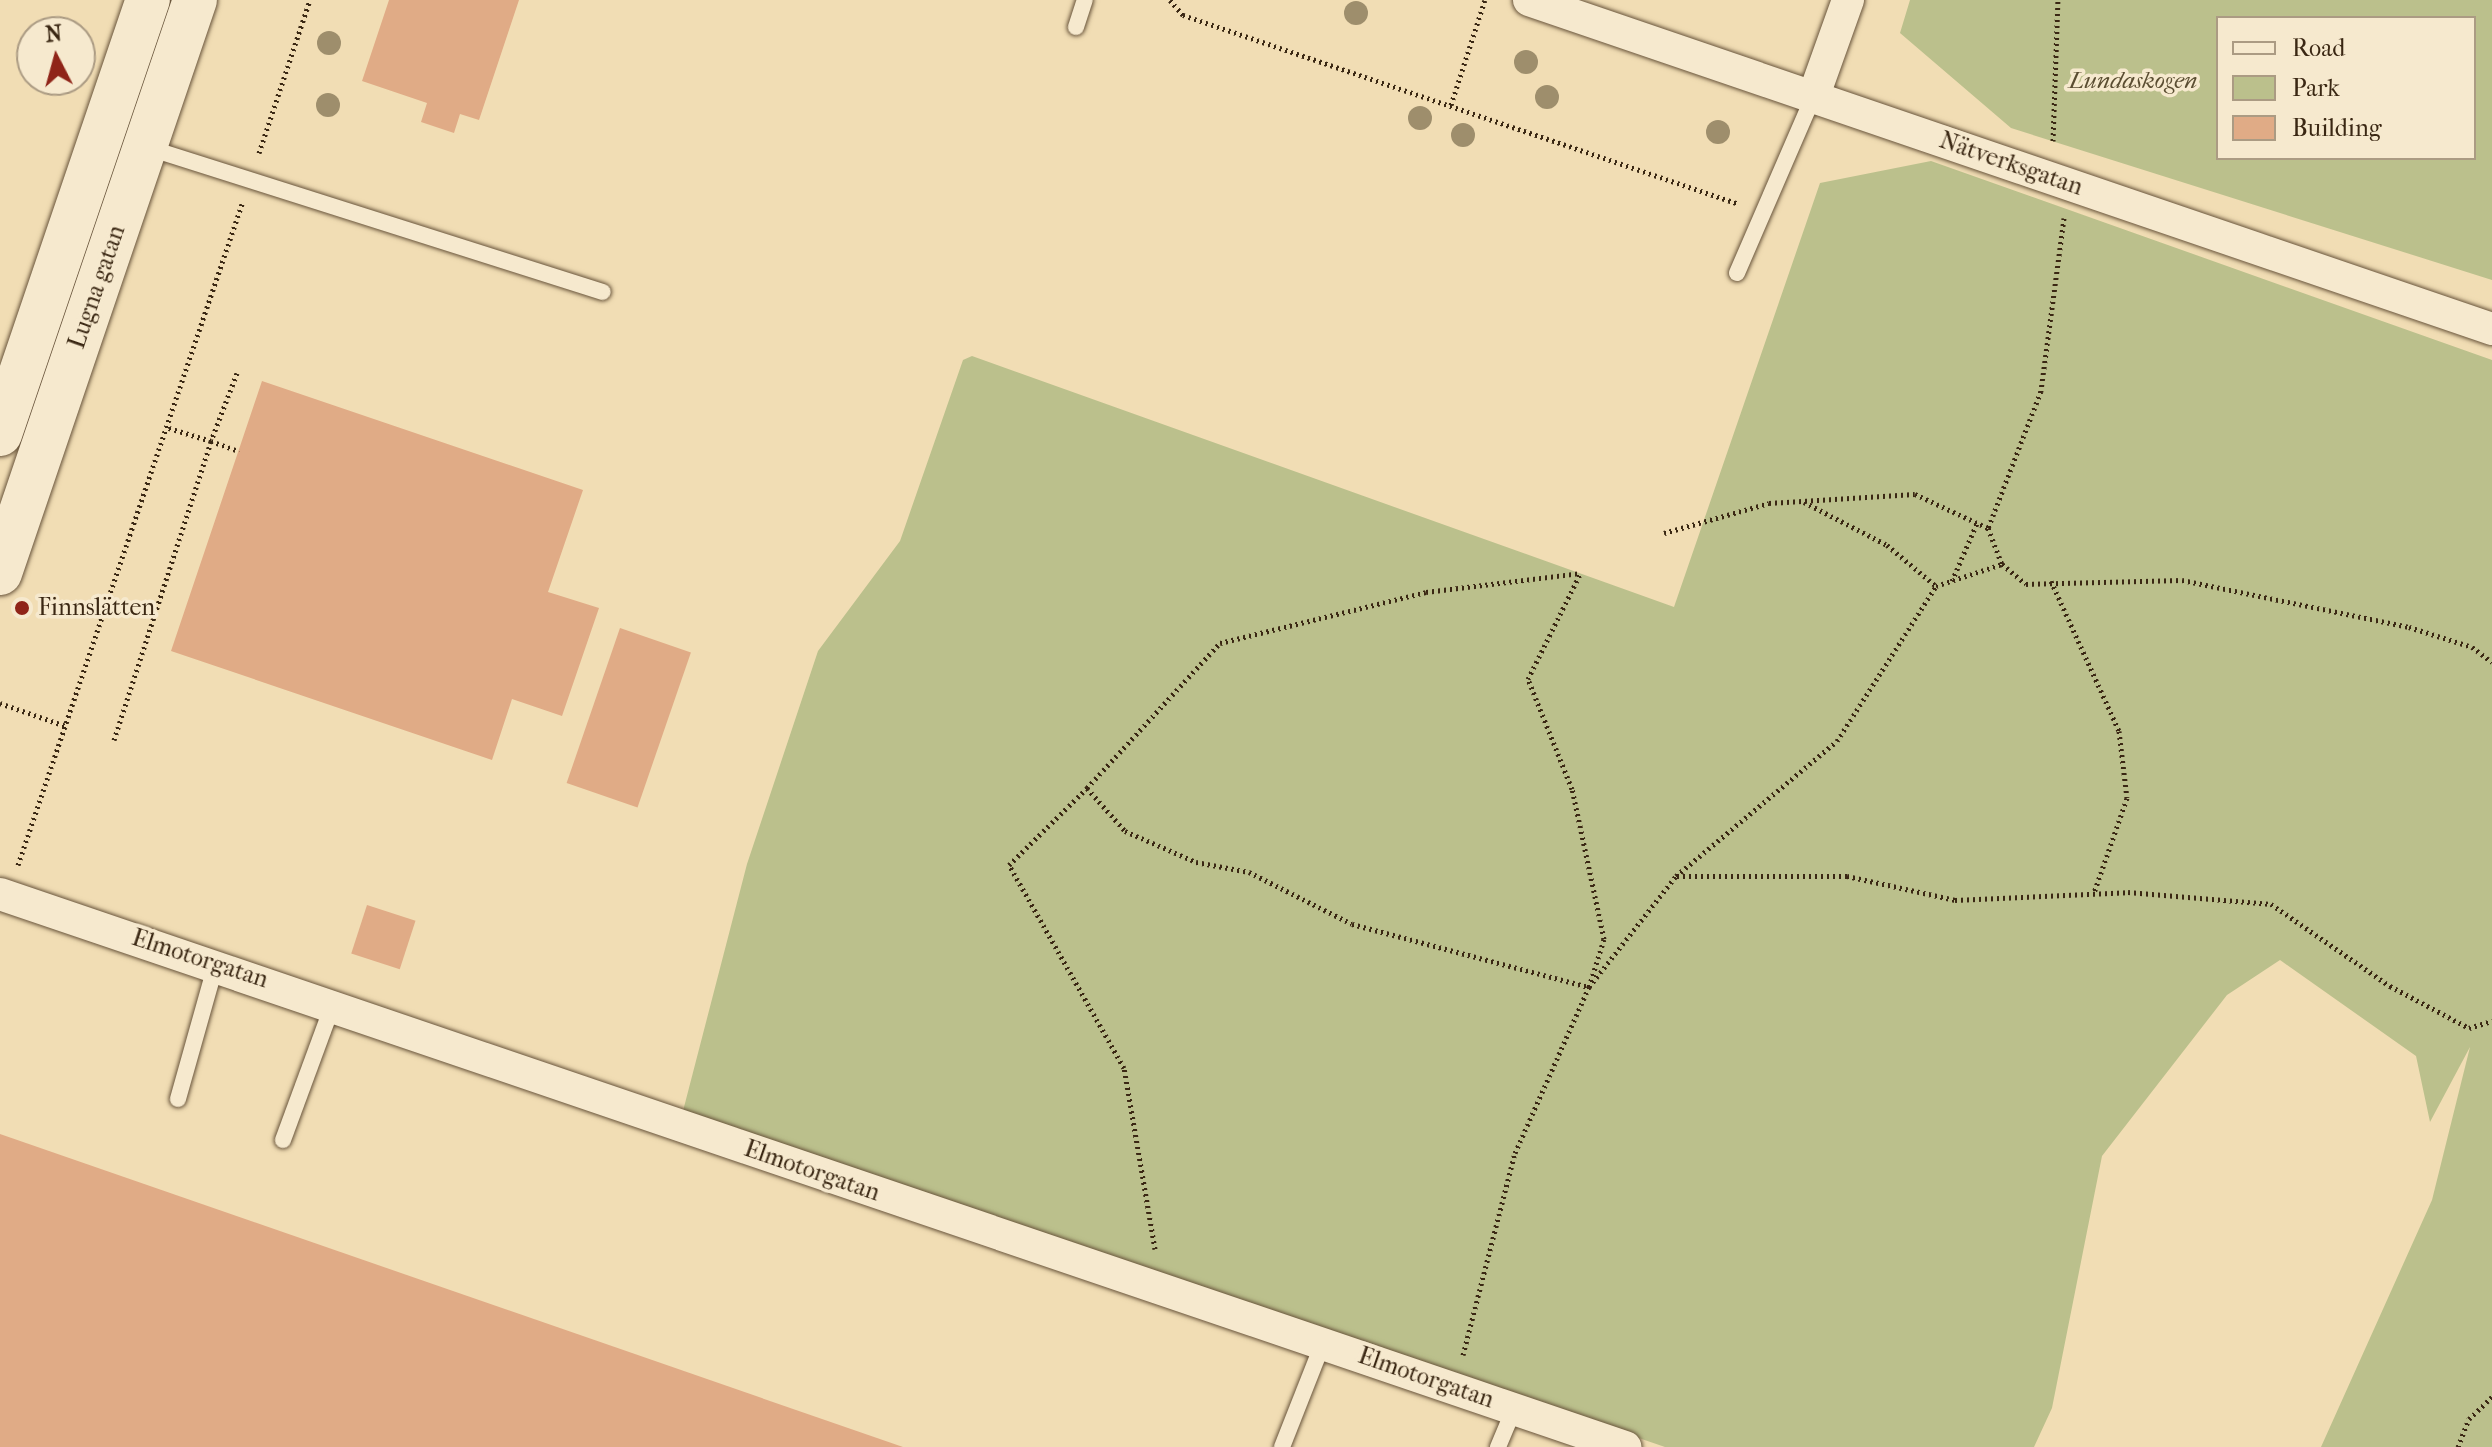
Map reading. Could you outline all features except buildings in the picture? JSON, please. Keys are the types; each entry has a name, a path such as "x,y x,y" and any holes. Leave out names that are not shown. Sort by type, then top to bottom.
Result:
{"main road":[{"name":"Lugna gatan","path":"0,573 124,140 148,0"},
{"name":"Lugna gatan","path":"0,434 124,140 195,0"}],"street":[{"name":"Nätverksgatan","path":"1529,0 2492,329"},
{"path":"1814,95 1848,0"},
{"name":"Elmotorgatan","path":"4,895 334,1003 1625,1447"}],"lane":[{"path":"1076,27 1085,0"},
{"path":"1737,273 1814,95"},
{"path":"124,140 251,177 603,292"},
{"path":"178,1099 216,964"},
{"path":"283,1140 334,1003"},
{"path":"1282,1447 1323,1343"},
{"path":"1498,1447 1514,1409"}],"path":[{"path":"4,895 66,726 310,0"},
{"path":"1170,0 1183,15 1763,213"},
{"path":"1451,106 1485,0"},
{"path":"2058,0 2050,117 2059,181 2063,256 2046,320 2041,391 1988,528 2002,564 2026,584 2182,580 2409,627 2472,647 2492,662"},
{"path":"114,740 211,441 237,373"},
{"path":"166,427 239,451"},
{"path":"1664,533 1769,503 1915,494 1988,528"},
{"path":"1803,502 1887,545 1936,586"},
{"path":"1952,581 1977,523"},
{"path":"1589,987 1676,876 1837,741 1936,586 2002,564"},
{"path":"1141,1282 1156,1248 1124,1068 1009,865 1087,788 1220,643 1426,592 1581,572 1528,679 1572,789 1604,939 1589,987 1515,1153 1455,1388"},
{"path":"2051,581 2119,731 2127,798 2094,893"},
{"path":"0,703 66,726"},
{"path":"1087,788 1125,831 1196,862 1249,872 1352,924 1589,987"},
{"path":"1676,876 1847,876 1955,900 2094,893 2271,904 2469,1028 2492,1021"},
{"path":"2458,1447 2469,1419 2492,1397"}],"green space":[{"name":"Lundaskogen","path":"1910,0 2492,0 2492,280 2011,128 1900,33"},
{"path":"1931,161 2492,360 2492,1447 2321,1447 2432,1200 2470,1047 2430,1122 2416,1056 2280,960 2227,995 2102,1156 2052,1408 2034,1447 1665,1447 683,1111 747,864 818,651 900,541 963,360 972,356 1674,607 1820,183"}],"place":[{"name":"Finnslätten","path":"22,608"}]}
